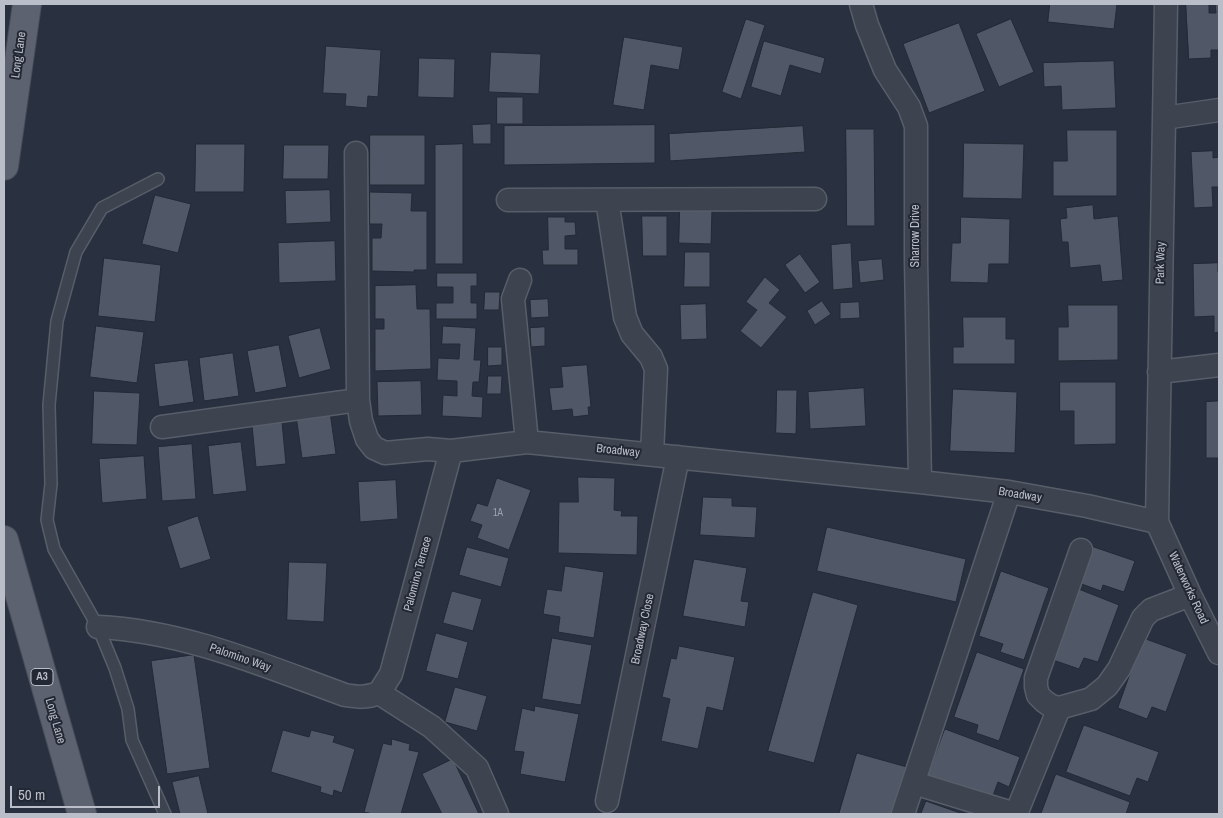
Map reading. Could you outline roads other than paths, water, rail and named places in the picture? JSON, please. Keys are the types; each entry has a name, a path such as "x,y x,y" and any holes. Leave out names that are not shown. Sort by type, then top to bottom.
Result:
{"main road":[{"name":"Long Lane","path":"4,166 27,4"},
{"name":"Long Lane","path":"4,540 82,814"}],"street":[{"name":"Sharrow Drive","path":"861,4 866,25 885,70 908,107 916,126 916,260 920,482"},
{"name":"Park Way","path":"1157,522 1166,4"},
{"path":"1164,118 1219,110"},
{"name":"Broadway","path":"356,153 358,400 361,421 367,439 374,448 385,453 428,449 451,451 528,442 1009,492 1087,506 1157,522"},
{"path":"508,200 814,199"},
{"path":"607,200 626,317 632,334 651,357 656,369 652,454"},
{"path":"520,280 513,299 528,442"},
{"path":"1160,372 1219,365"},
{"path":"162,427 358,400"},
{"name":"Palomino Terrace","path":"378,693 391,674 451,451"},
{"name":"Broadway Close","path":"607,801 678,457"},
{"path":"904,814 1009,492"},
{"name":"Waterworks Road","path":"1157,522 1219,653"},
{"path":"1081,550 1036,678 1038,695 1051,706 1059,708 1091,699 1107,686 1118,669 1143,618 1151,610 1190,595"},
{"name":"Palomino Way","path":"98,627 120,628 214,648 346,695 359,698 369,697 378,693"},
{"path":"378,693 432,727 477,768 496,814"},
{"path":"914,783 1016,814 1059,708"}],"lane":[{"path":"158,179 102,208 76,252 56,321 49,405 52,484 47,520 54,549 98,627 115,668 128,709 132,740 165,814"}]}
